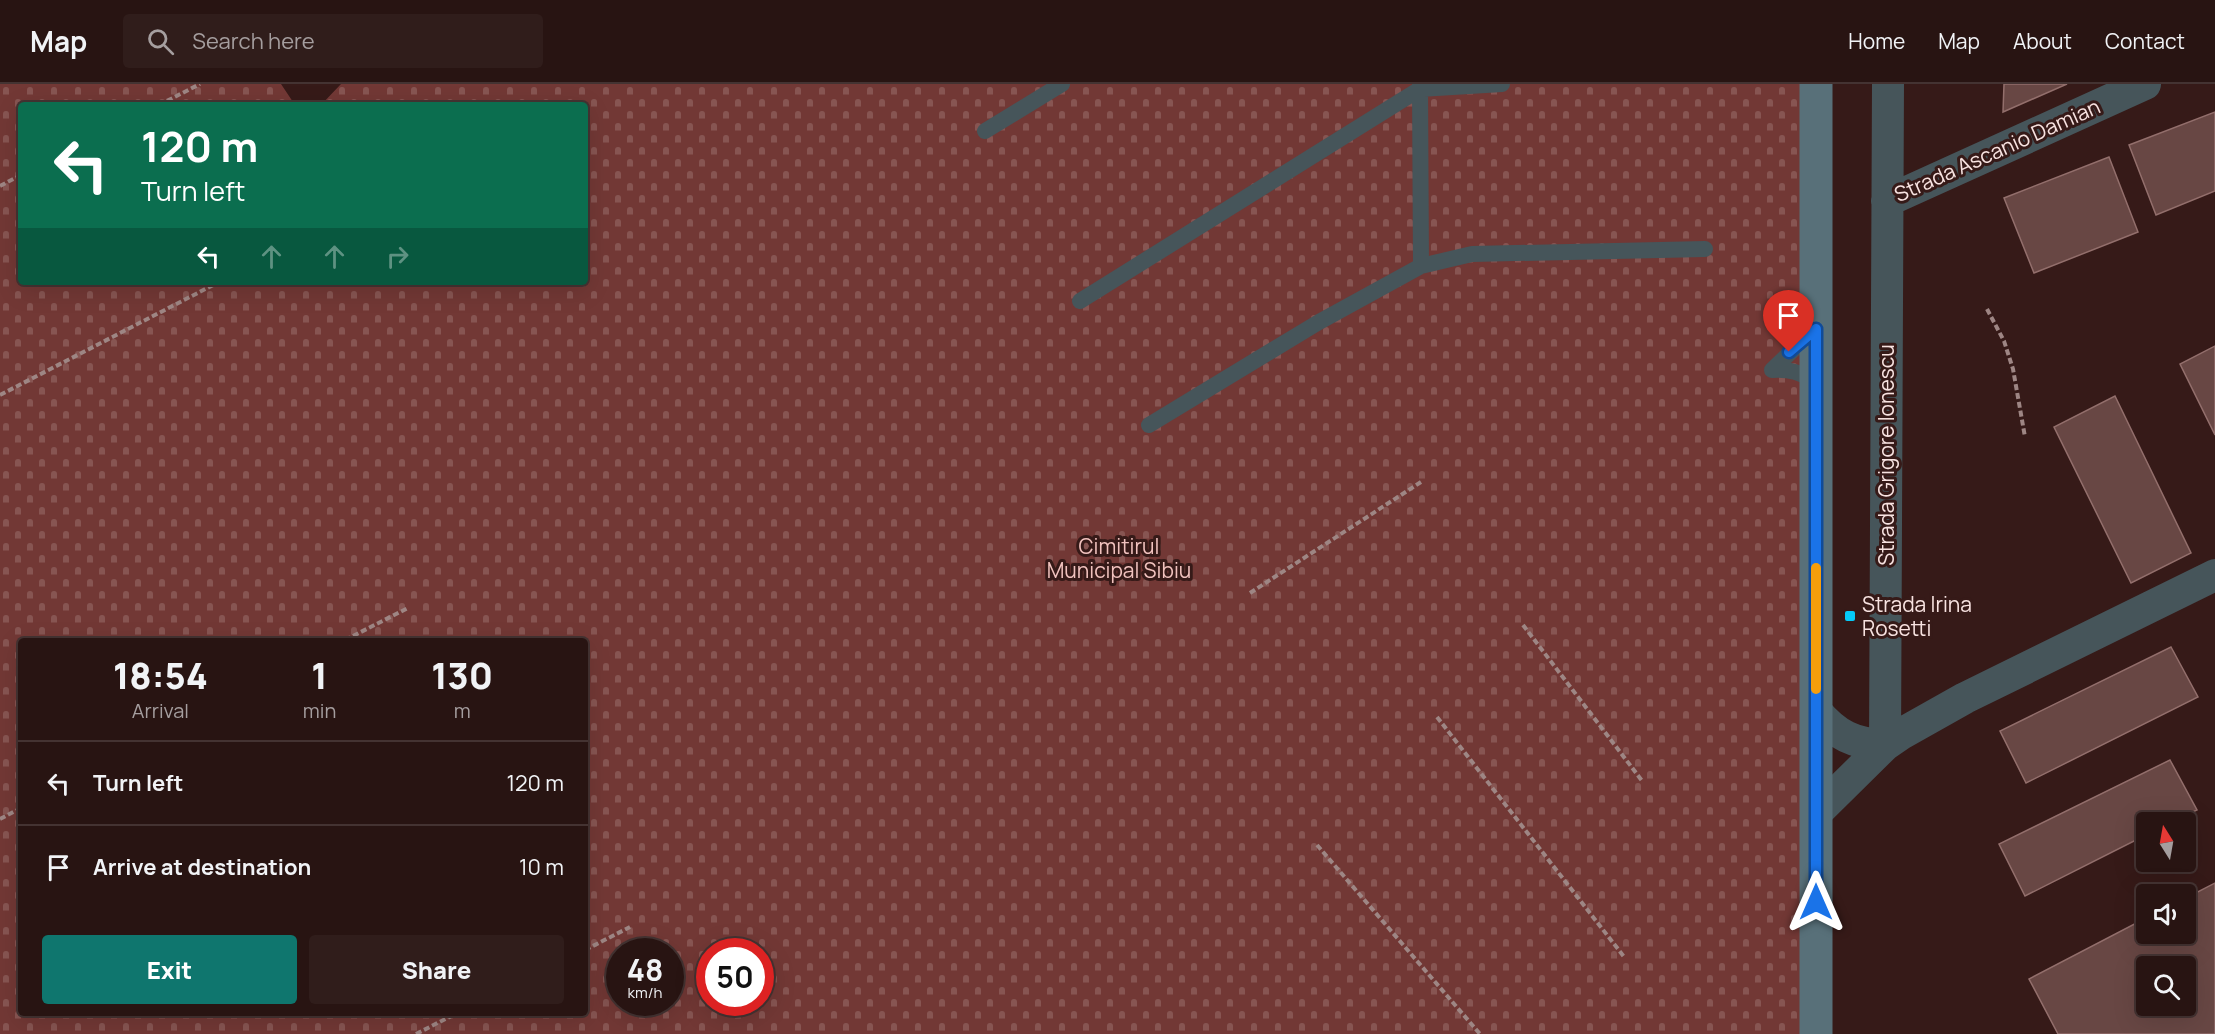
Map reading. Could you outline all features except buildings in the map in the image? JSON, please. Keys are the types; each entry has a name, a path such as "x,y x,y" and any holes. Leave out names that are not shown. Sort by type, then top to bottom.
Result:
{"main road":[{"path":"1816,84 1816,1034"}],"street":[{"name":"Strada Ascanio Damian","path":"1888,84 1887,201 2145,84"},
{"name":"Strada Grigore Ionescu","path":"1885,745 1887,201"},
{"path":"1816,813 1885,745 1965,698 2215,575"},
{"path":"1816,711 1827,725 1843,736 1864,744 1885,745"}],"lane":[{"path":"985,132 1062,84"},
{"path":"1080,301 1420,86 1502,84"},
{"path":"1420,86 1421,266"},
{"path":"1149,425 1319,322 1421,266 1491,253 1705,249"},
{"path":"1816,329 1772,370 1789,369 1802,373 1816,382"}],"path":[{"path":"165,102 200,84"},
{"path":"0,186 18,177"},
{"path":"0,395 213,285"},
{"path":"1986,309 2007,351 2013,369 2025,437"},
{"path":"1250,593 1421,482"},
{"path":"349,638 408,608"},
{"path":"1523,625 1643,782"},
{"path":"1437,717 1625,958"},
{"path":"0,819 18,810"},
{"path":"1317,845 1480,1034"},
{"path":"588,948 630,927"},
{"path":"416,1034 451,1016"}],"green space":[{"name":"Cimitirul Municipal Sibiu","path":"0,84 281,84 293,102 18,102 18,285 588,285 588,102 324,102 341,84 1802,84 1808,1034 0,1034"}],"slow traffic":[{"path":"1816,568 1816,689"}],"place":[{"name":"Strada Irina Rosetti","path":"1850,616"}],"route":[{"path":"1789,352 1816,329 1816,902"}]}
